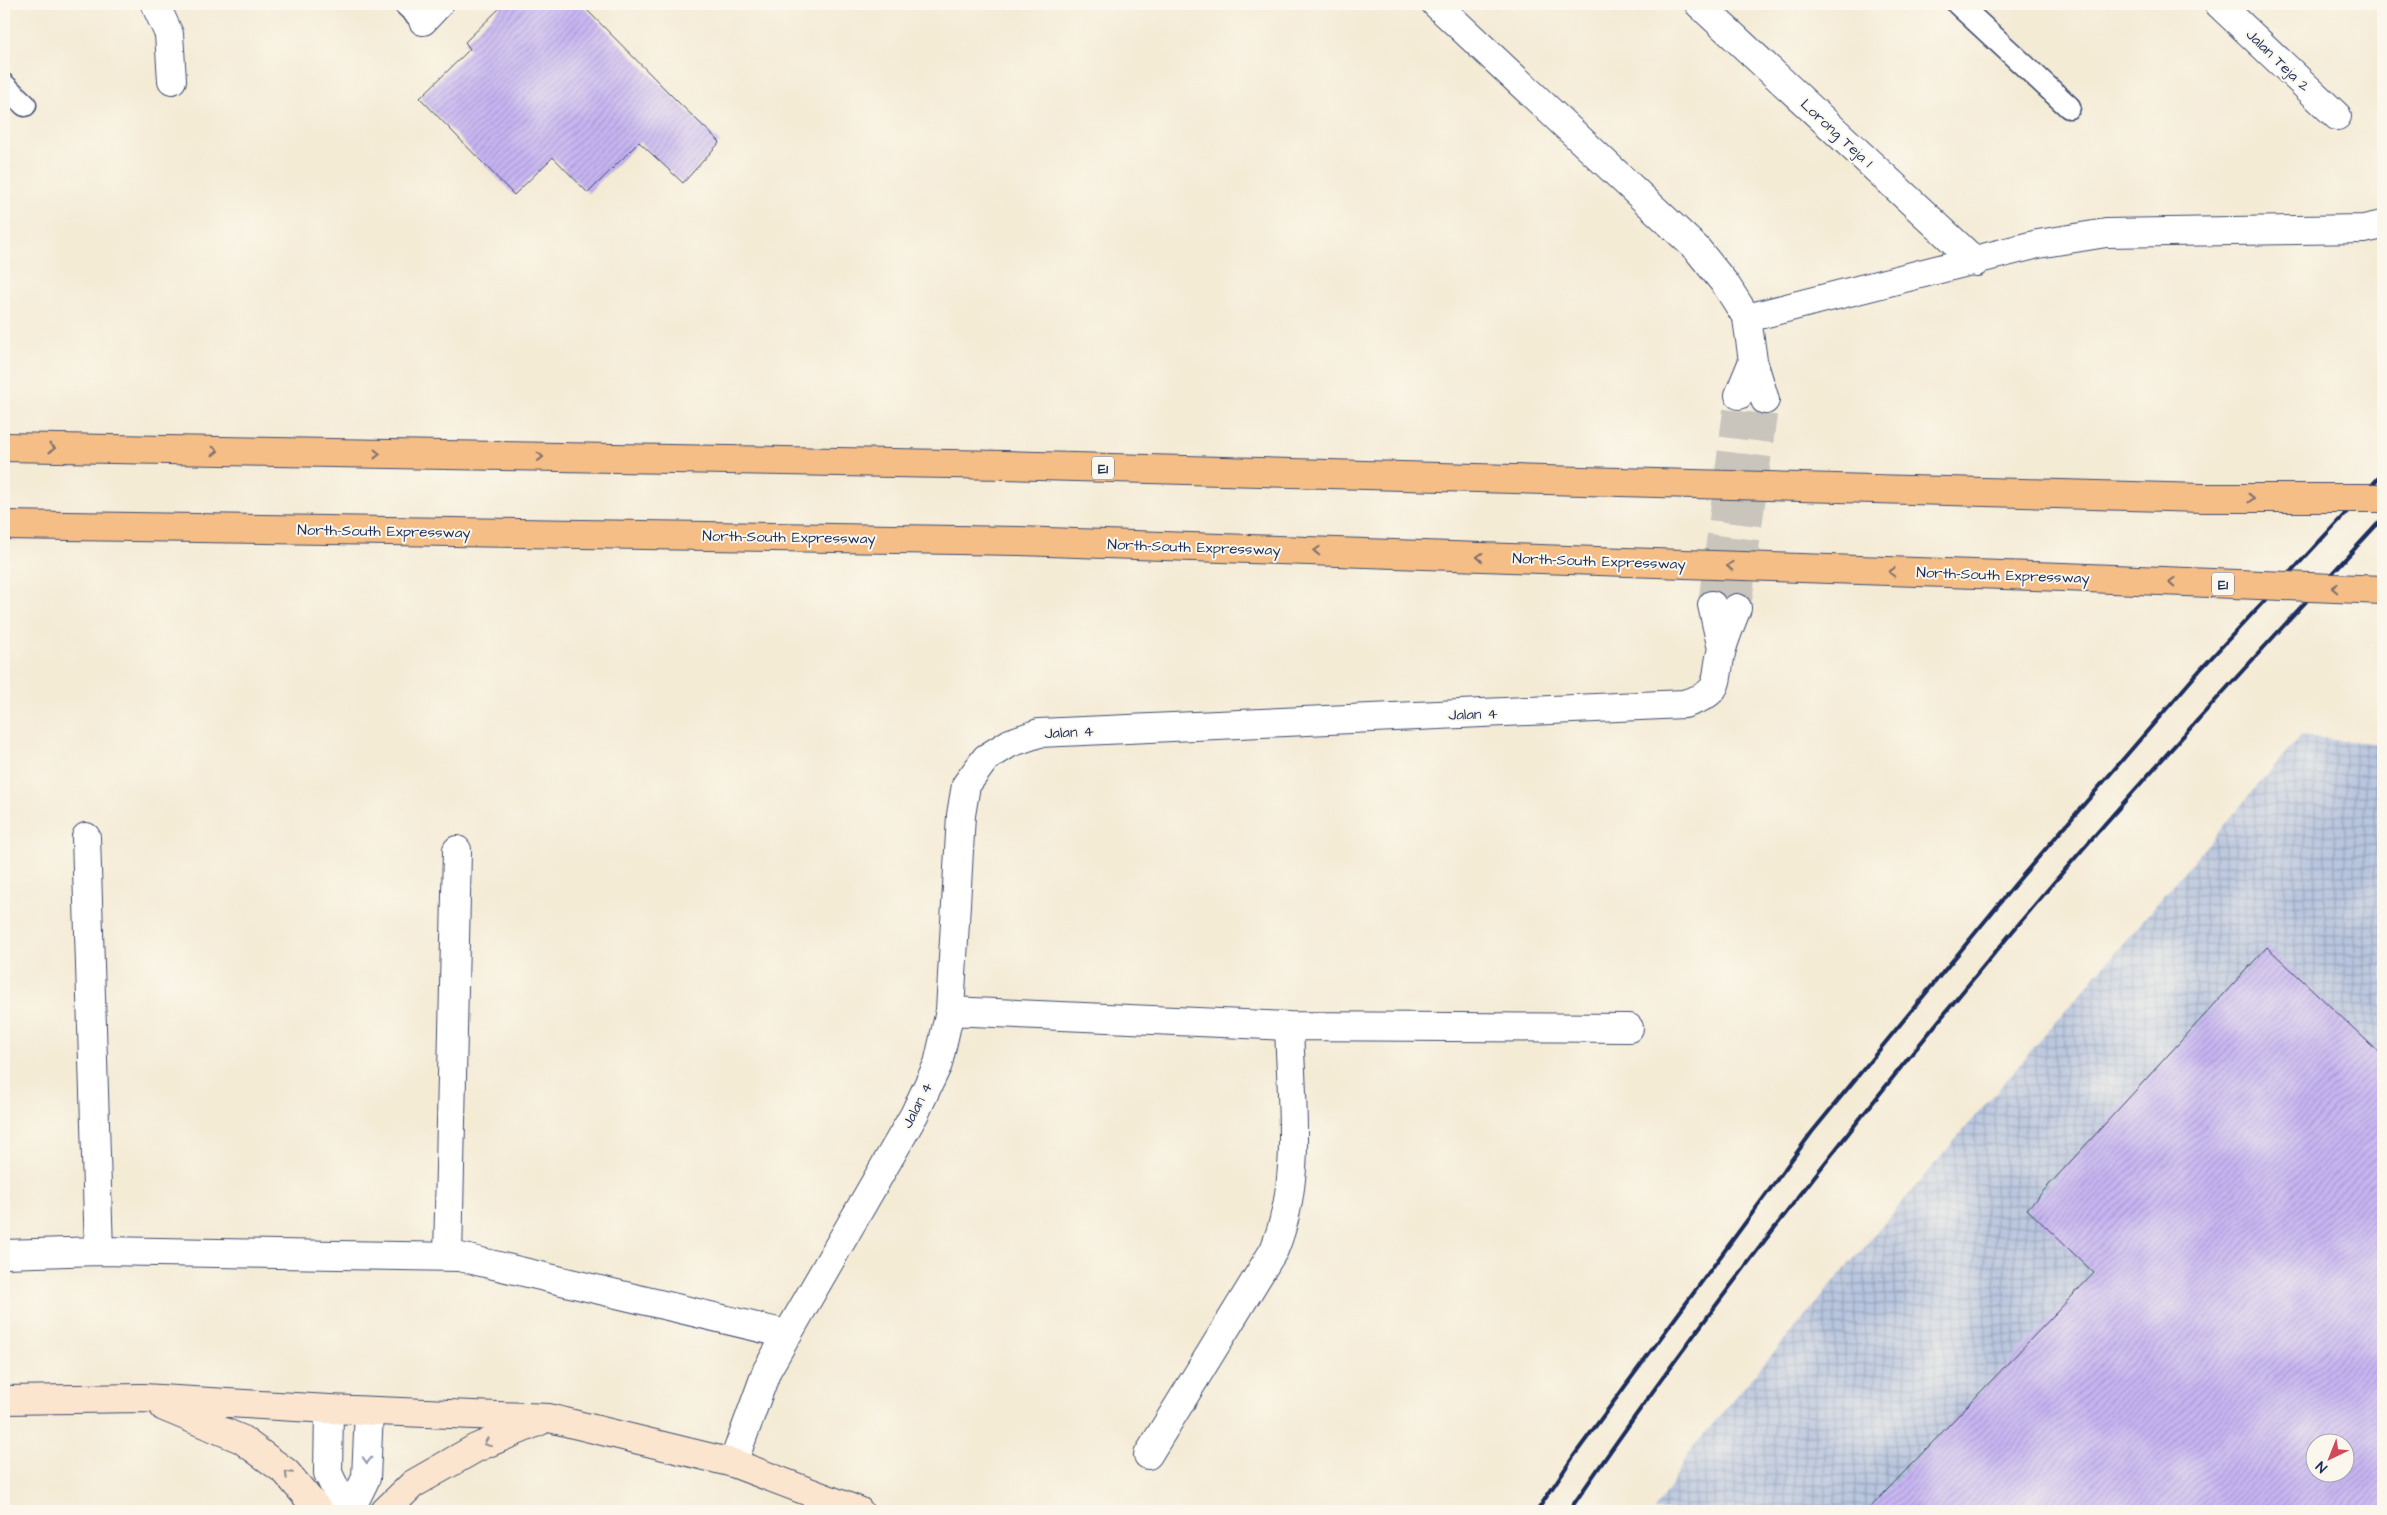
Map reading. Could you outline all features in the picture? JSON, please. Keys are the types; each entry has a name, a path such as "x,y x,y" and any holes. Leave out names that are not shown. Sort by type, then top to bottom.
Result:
{"highway":[{"name":"E1","path":"4,447 994,465 2203,498 2383,498"},
{"name":"North–South Expressway","path":"4,525 1019,541 2383,590"}],"main road":[{"path":"4,1400 143,1398 369,1411 549,1418 733,1463 859,1511"},
{"path":"143,1398 241,1439 286,1472 320,1511"},
{"path":"385,1511 413,1484 476,1448 549,1418"}],"street":[{"path":"155,4 169,34 172,80"},
{"path":"1436,4 1697,249 1726,285 1747,318 1753,360 1752,398"},
{"name":"Lorong Teja 1","path":"1699,4 1976,262"},
{"name":"Jalan Teja 2","path":"2220,4 2337,116"},
{"path":"1747,318 1976,262 2038,244 2106,233 2364,229 2383,225"},
{"name":"Jalan 4","path":"733,1463 760,1386 786,1334 914,1115 938,1064 950,1011 961,815 966,785 986,758 1010,743 1039,733 1684,704 1698,700 1710,693 1716,684 1722,649 1725,606"},
{"path":"86,837 99,1251"},
{"path":"448,1257 457,850"},
{"path":"950,1011 1289,1026 1630,1028"},
{"path":"1148,1455 1274,1250 1282,1230 1293,1175 1289,1026"},
{"path":"4,1254 99,1251 460,1258 786,1334"},
{"path":"329,1409 328,1473 346,1511"},
{"path":"350,1511 366,1478 369,1411"}],"lane":[{"path":"1958,4 2069,107"},
{"path":"4,85 25,105"}],"shaded area":[{"path":"2300,736 2383,744 2383,1511 1655,1511 1693,1447"}],"building":[{"path":"504,4 581,4 720,142 683,183 639,142 588,193 553,157 514,195 420,98 470,49 465,42"},
{"path":"2267,947 2383,1056 2383,1511 1867,1511 2094,1273 2027,1209"}],"tunnel":[{"path":"1712,605 1739,395"},
{"path":"1737,608 1765,400"}],"railway":[{"path":"1537,1511 1573,1457 1812,1132 2017,882 2200,670 2383,473"},
{"path":"1569,1511 1679,1355 1736,1279 1852,1128 1972,980 2119,808 2383,518"}]}
